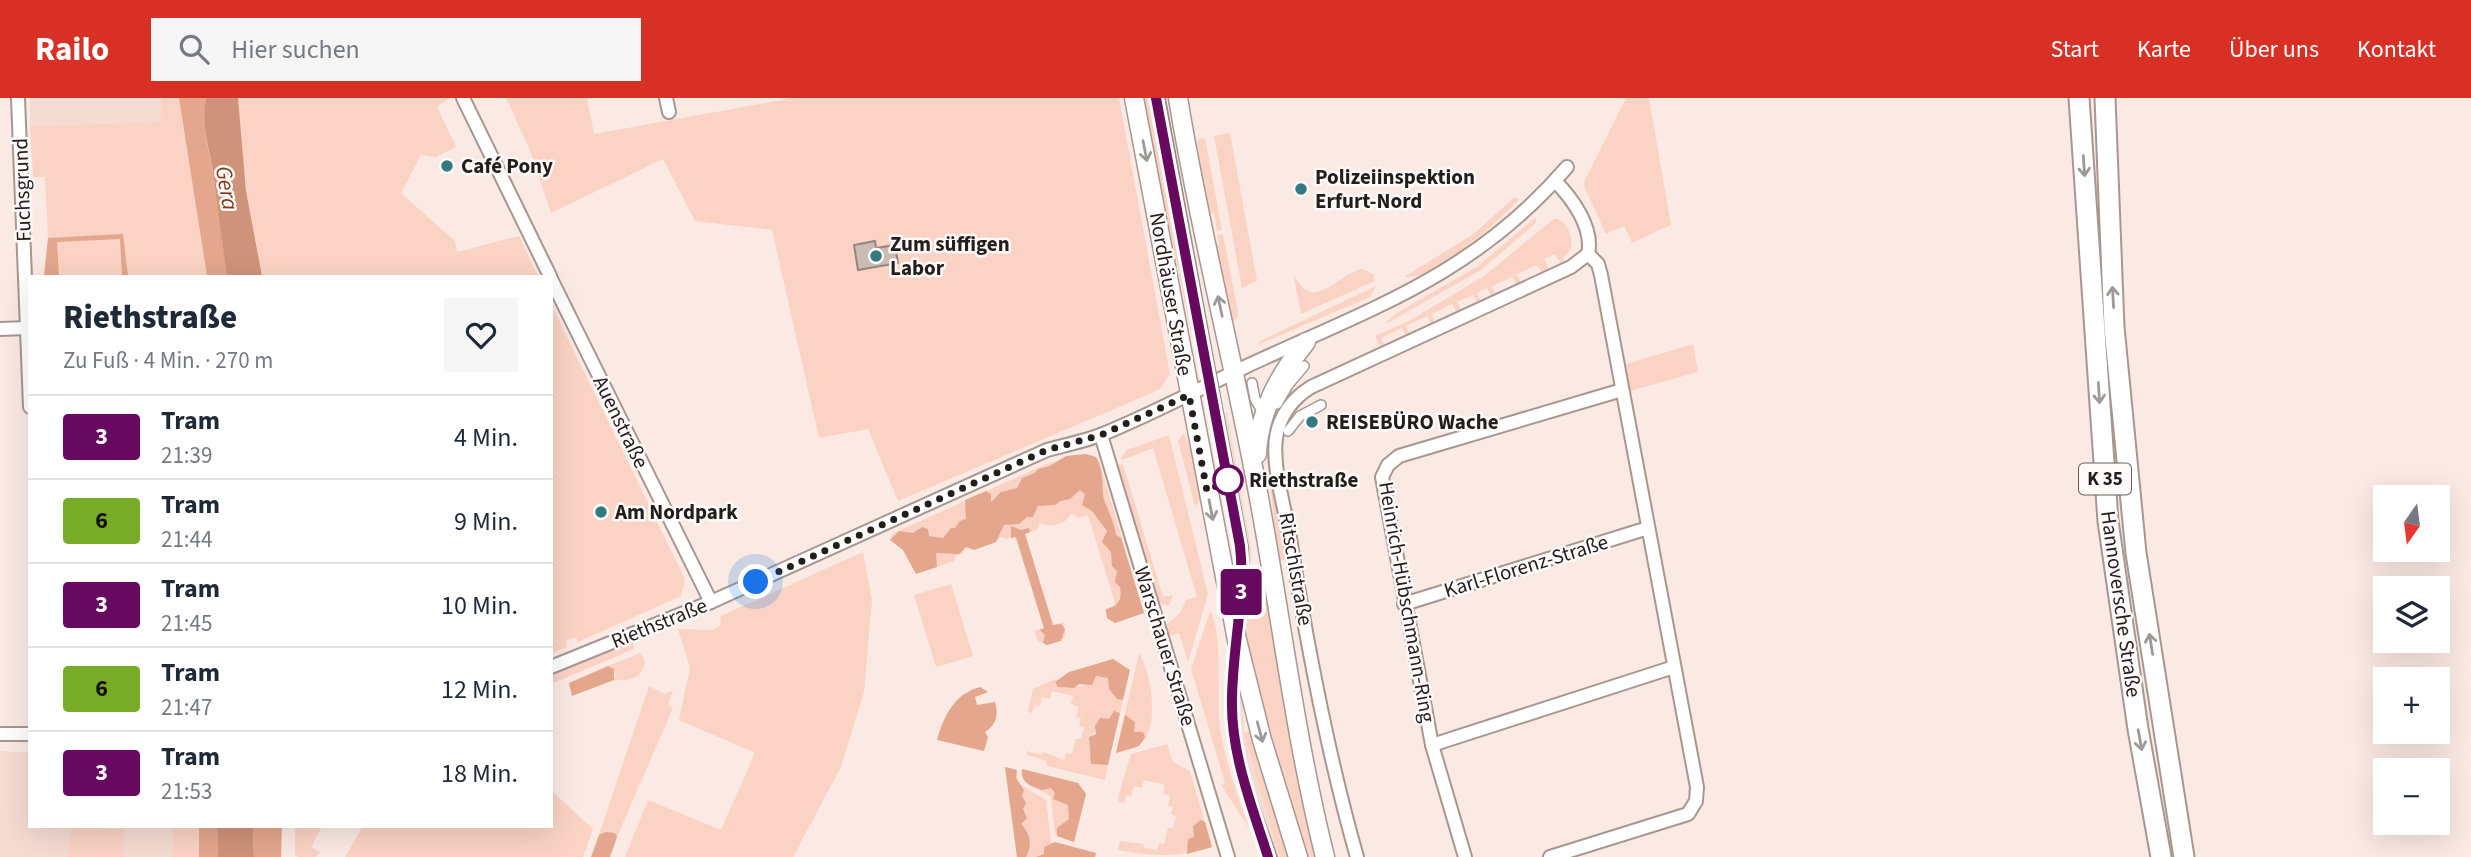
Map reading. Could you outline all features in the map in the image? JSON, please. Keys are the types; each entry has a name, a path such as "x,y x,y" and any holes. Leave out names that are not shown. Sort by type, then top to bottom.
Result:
{"highway":[{"name":"Hannoversche Straße","path":"2079,98 2108,521 2138,729 2161,857"},
{"name":"Hannoversche Straße","path":"2105,98 2114,327 2134,540 2184,857"}],"main road":[{"name":"Nordhäuser Straße","path":"1135,98 1237,640 1262,740 1298,857"},
{"name":"Nordhäuser Straße","path":"1178,98 1257,486 1286,677 1325,857"},
{"path":"1257,486 1257,448 1265,412 1279,378 1306,342"}],"street":[{"name":"Fuchsgrund","path":"18,98 28,354"},
{"name":"Auenstraße","path":"463,98 550,275"},
{"path":"666,98 668,112"},
{"name":"Riethstraße","path":"553,666 711,602 1047,450 1101,435 1385,305 1459,262 1504,230 1567,167"},
{"path":"1550,857 1688,814 1696,801 1697,787 1601,275 1598,264 1588,254 1589,242 1584,224 1572,201 1555,181"},
{"name":"Ritschlstraße","path":"1357,857 1333,773 1294,562 1276,447 1279,425 1290,405 1311,387 1571,267 1588,254"},
{"name":"Auenstraße","path":"553,282 711,602"},
{"path":"0,329 27,328"},
{"path":"1271,419 1288,385 1304,366"},
{"path":"1252,383 1255,402"},
{"name":"Heinrich-Hübschmann-Ring","path":"1465,857 1432,745 1382,477 1388,465 1399,456 1622,390"},
{"path":"1286,444 1286,430 1300,416 1321,405"},
{"name":"Warschauer Straße","path":"1101,435 1228,857"},
{"name":"Karl-Florenz-Straße","path":"1404,604 1648,528"},
{"path":"1432,745 1674,667"},
{"path":"0,734 28,734"}],"shaded area":[{"path":"30,98 161,98 160,122 30,126"},
{"path":"161,98 179,98 207,275 44,275 48,238 45,177 33,177 30,126 160,122"},
{"path":"179,98 206,98 205,129 227,275 207,275"},
{"path":"238,98 450,98 437,107 456,147 436,157 421,155 401,193 455,241 457,252 519,236 538,275 262,275 246,191"},
{"path":"506,98 587,98 594,134 793,98 1119,98 1170,374 1161,388 1152,393 898,501 868,429 819,438 772,230 695,221 663,159 551,213 529,148"},
{"path":"1143,98 1153,98 1197,331 1191,332"},
{"path":"1626,98 1649,98 1671,225 1632,243 1624,226 1606,234 1583,184"},
{"path":"1230,133 1257,281 1242,288 1214,136"},
{"path":"1205,138 1222,230 1217,231 1214,213 1209,213 1197,143 1199,139"},
{"path":"1514,198 1519,199 1498,221 1465,248 1431,270 1404,277 1472,235"},
{"path":"1536,217 1536,223 1481,270 1384,325 1395,314 1478,266"},
{"path":"1555,218 1563,222 1570,235 1571,249 1563,258 1565,263 1561,264 1555,254 1544,259 1549,270 1542,273 1537,265 1517,274 1521,283 1517,285 1512,277 1492,286 1496,295 1492,297 1487,288 1477,293 1481,302 1477,303 1473,295 1457,302 1461,311 1457,313 1452,304 1432,314 1435,323 1432,325 1427,316 1406,326 1410,335 1406,337 1402,328 1381,338 1385,347 1381,349 1375,336 1409,321 1484,276"},
{"path":"123,234 128,275 122,275 120,239 57,242 59,275 44,275 48,238"},
{"path":"1223,234 1238,312 1237,319 1230,324 1215,245 1219,244 1217,235"},
{"path":"1362,269 1373,274 1375,281 1301,314 1293,273 1301,285 1309,291 1317,292"},
{"path":"1376,286 1370,297 1257,345 1260,341"},
{"name":"Am Nordpark","path":"553,308 685,579 681,596 578,642 576,637 566,641 567,647 553,653"},
{"path":"1693,344 1698,372 1630,391 1626,364"},
{"path":"1227,412 1251,547 1252,561 1239,563 1213,415"},
{"path":"1184,433 1191,451 1201,499 1195,506 1178,441"},
{"path":"1169,435 1208,594 1188,662 1179,633 1169,636 1167,624 1180,613 1186,600 1197,597 1153,448 1122,460 1121,458 1127,450"},
{"path":"1265,445 1270,445 1289,559 1279,561"},
{"path":"1086,454 1096,457 1099,463 1104,497 1116,535 1121,538 1144,613 1115,623 1107,618 1106,609 1117,604 1120,599 1120,587 1115,582 1117,571 1112,566 1111,552 1102,542 1107,531 1092,511 1082,505 1085,494 1080,490 1070,499 1055,505 1038,506 1033,517 1027,517 1019,524 1004,525 996,542 974,550 966,547 959,554 936,553 937,567 916,574 903,550 890,540 899,531 913,533 922,527 928,529 929,536 943,538 951,528 966,519 965,500 986,491 991,494 991,502 1001,492 1017,488 1022,478 1038,469 1050,466 1066,456"},
{"path":"1076,455 1092,455 1099,461 1144,613 1115,623 1107,618 1105,610 1116,606 1088,515 1079,518 1071,514 1065,521 1053,525 1040,523 1037,530 1025,534 1053,625 1063,622 1066,633 1063,639 1047,645 1038,641 1034,631 1044,628 1015,536 1006,539 1000,537 996,542 974,550 966,547 954,561 916,574 903,550 890,540 892,534 1044,465"},
{"path":"1123,464 1163,597 1173,595 1169,606 1159,603 1117,465"},
{"path":"1011,526 1021,530 1029,528 1030,532 1025,534 1053,625 1061,624 1065,629 1061,641 1047,645 1043,643 1045,635 1040,630 1044,628 1016,537 1011,538"},
{"path":"863,552 872,600 864,692 841,767 793,857 625,857 648,800 721,830 755,753 679,720 690,668 678,629 712,630 720,626 721,616"},
{"path":"1265,572 1286,722 1317,857 1307,857 1278,767 1246,648 1253,575"},
{"path":"1239,574 1253,575 1246,648 1238,608"},
{"path":"951,584 973,656 936,667 914,595"},
{"path":"1210,611 1217,635 1220,729 1232,779 1249,828 1221,785 1225,783 1191,669"},
{"path":"633,642 634,649 553,683 553,674"},
{"path":"640,653 645,662 641,672 630,679 614,680 616,674 608,666"},
{"path":"1139,653 1150,687 1150,728 1138,746 1116,753"},
{"path":"1233,653 1242,692 1245,739 1280,857 1265,857 1238,770 1229,714"},
{"path":"1113,659 1130,670 1123,700 1117,699 1109,689 1108,678 1096,676 1092,685 1079,684 1074,688 1058,687 1055,682 1069,672"},
{"path":"608,666 614,669 614,680 572,696 569,683"},
{"path":"1096,676 1109,678 1114,697 1123,700 1120,713 1118,711 1089,737 1091,757 1099,766 1102,763 1108,765 1105,780 1047,766 1046,761 1027,755 1027,751 1041,755 1043,752 1064,760 1066,753 1072,754 1076,739 1081,739 1084,727 1079,726 1081,718 1076,717 1079,707 1071,704 1073,696 1052,691 1050,699 1042,697 1040,706 1034,705 1032,713 1028,712 1033,689 1055,679 1064,688 1077,686 1090,682"},
{"path":"649,686 665,694 673,690 668,705 673,708 617,837 614,833 599,835"},
{"path":"980,687 988,692 975,697 977,705 995,702 997,712 996,720 985,732 988,737 984,751 937,740 951,707 963,695"},
{"path":"1114,711 1120,713 1108,765 1091,764 1089,737 1096,734 1095,726 1100,718 1109,719"},
{"path":"1125,715 1135,722 1134,732 1143,732 1145,737 1139,746 1116,753"},
{"path":"1251,731 1290,857 1280,857 1245,739 1244,733"},
{"path":"1167,744 1173,762 1190,771 1212,847 1165,855 1118,850 1120,841 1144,844 1143,847 1157,850 1159,843 1164,844 1168,828 1173,828 1176,816 1171,814 1173,807 1168,806 1170,796 1163,794 1165,785 1144,780 1142,788 1134,786 1131,796 1126,795 1124,803 1119,802 1118,797 1131,754"},
{"path":"0,751 28,753 28,828 173,828 172,857 0,857"},
{"path":"1005,767 1017,770 1018,783 1046,800 1051,843 1096,853 1095,857 1017,857"},
{"path":"1005,767 1017,770 1016,778 1024,790 1022,796 1026,803 1023,809 1027,818 1021,824 1027,831 1030,844 1026,857 1017,857"},
{"path":"1022,769 1078,783 1086,794 1074,842 1055,835 1051,797 1027,783"},
{"path":"1022,769 1078,783 1086,794 1074,842 1057,836 1057,828 1069,819 1068,805 1053,799 1055,793 1051,788 1042,790 1027,783"},
{"path":"553,792 593,829 583,857 345,857 362,828 553,828"},
{"path":"1201,820 1205,822 1212,847 1187,854 1188,839 1194,837 1193,826"},
{"path":"72,828 124,830 124,857 67,857"},
{"path":"173,828 199,828 199,857 172,857"},
{"path":"199,828 217,828 218,857 199,857"},
{"path":"253,828 282,828 281,857 254,857"},
{"path":"295,828 321,828 311,847 320,852 316,857 298,857 295,854"},
{"path":"606,832 615,833 617,837 610,857 591,857 599,835"},
{"path":"1055,842 1096,853 1095,857 1036,857 1044,854 1044,847"}],"water":[{"name":"Gera","path":"206,98 238,98 246,191 262,275 227,275 205,128"},
{"path":"217,828 253,828 254,857 218,857"}],"building":[{"name":"Zum süffigen Labor","path":"875,241 876,248 895,245 898,263 858,270 854,245"}],"tram line":[{"name":"3","path":"1156,98 1240,546 1242,576 1232,690 1233,732 1268,857"},
{"path":"1165,98 1248,547 1239,697 1241,736 1253,789 1277,857"}],"place":[{"name":"Café Pony","path":"447,166"},
{"name":"Polizeiinspektion Erfurt-Nord","path":"1301,189"},
{"name":"Zum süffigen Labor","path":"876,256"},
{"name":"REISEBÜRO Wache","path":"1312,422"},
{"name":"Riethstraße","path":"1228,480"},
{"name":"Am Nordpark","path":"601,512"}],"route":[{"path":"756,582 1047,450 1101,435 1189,395 1207,491 1228,480"}]}
